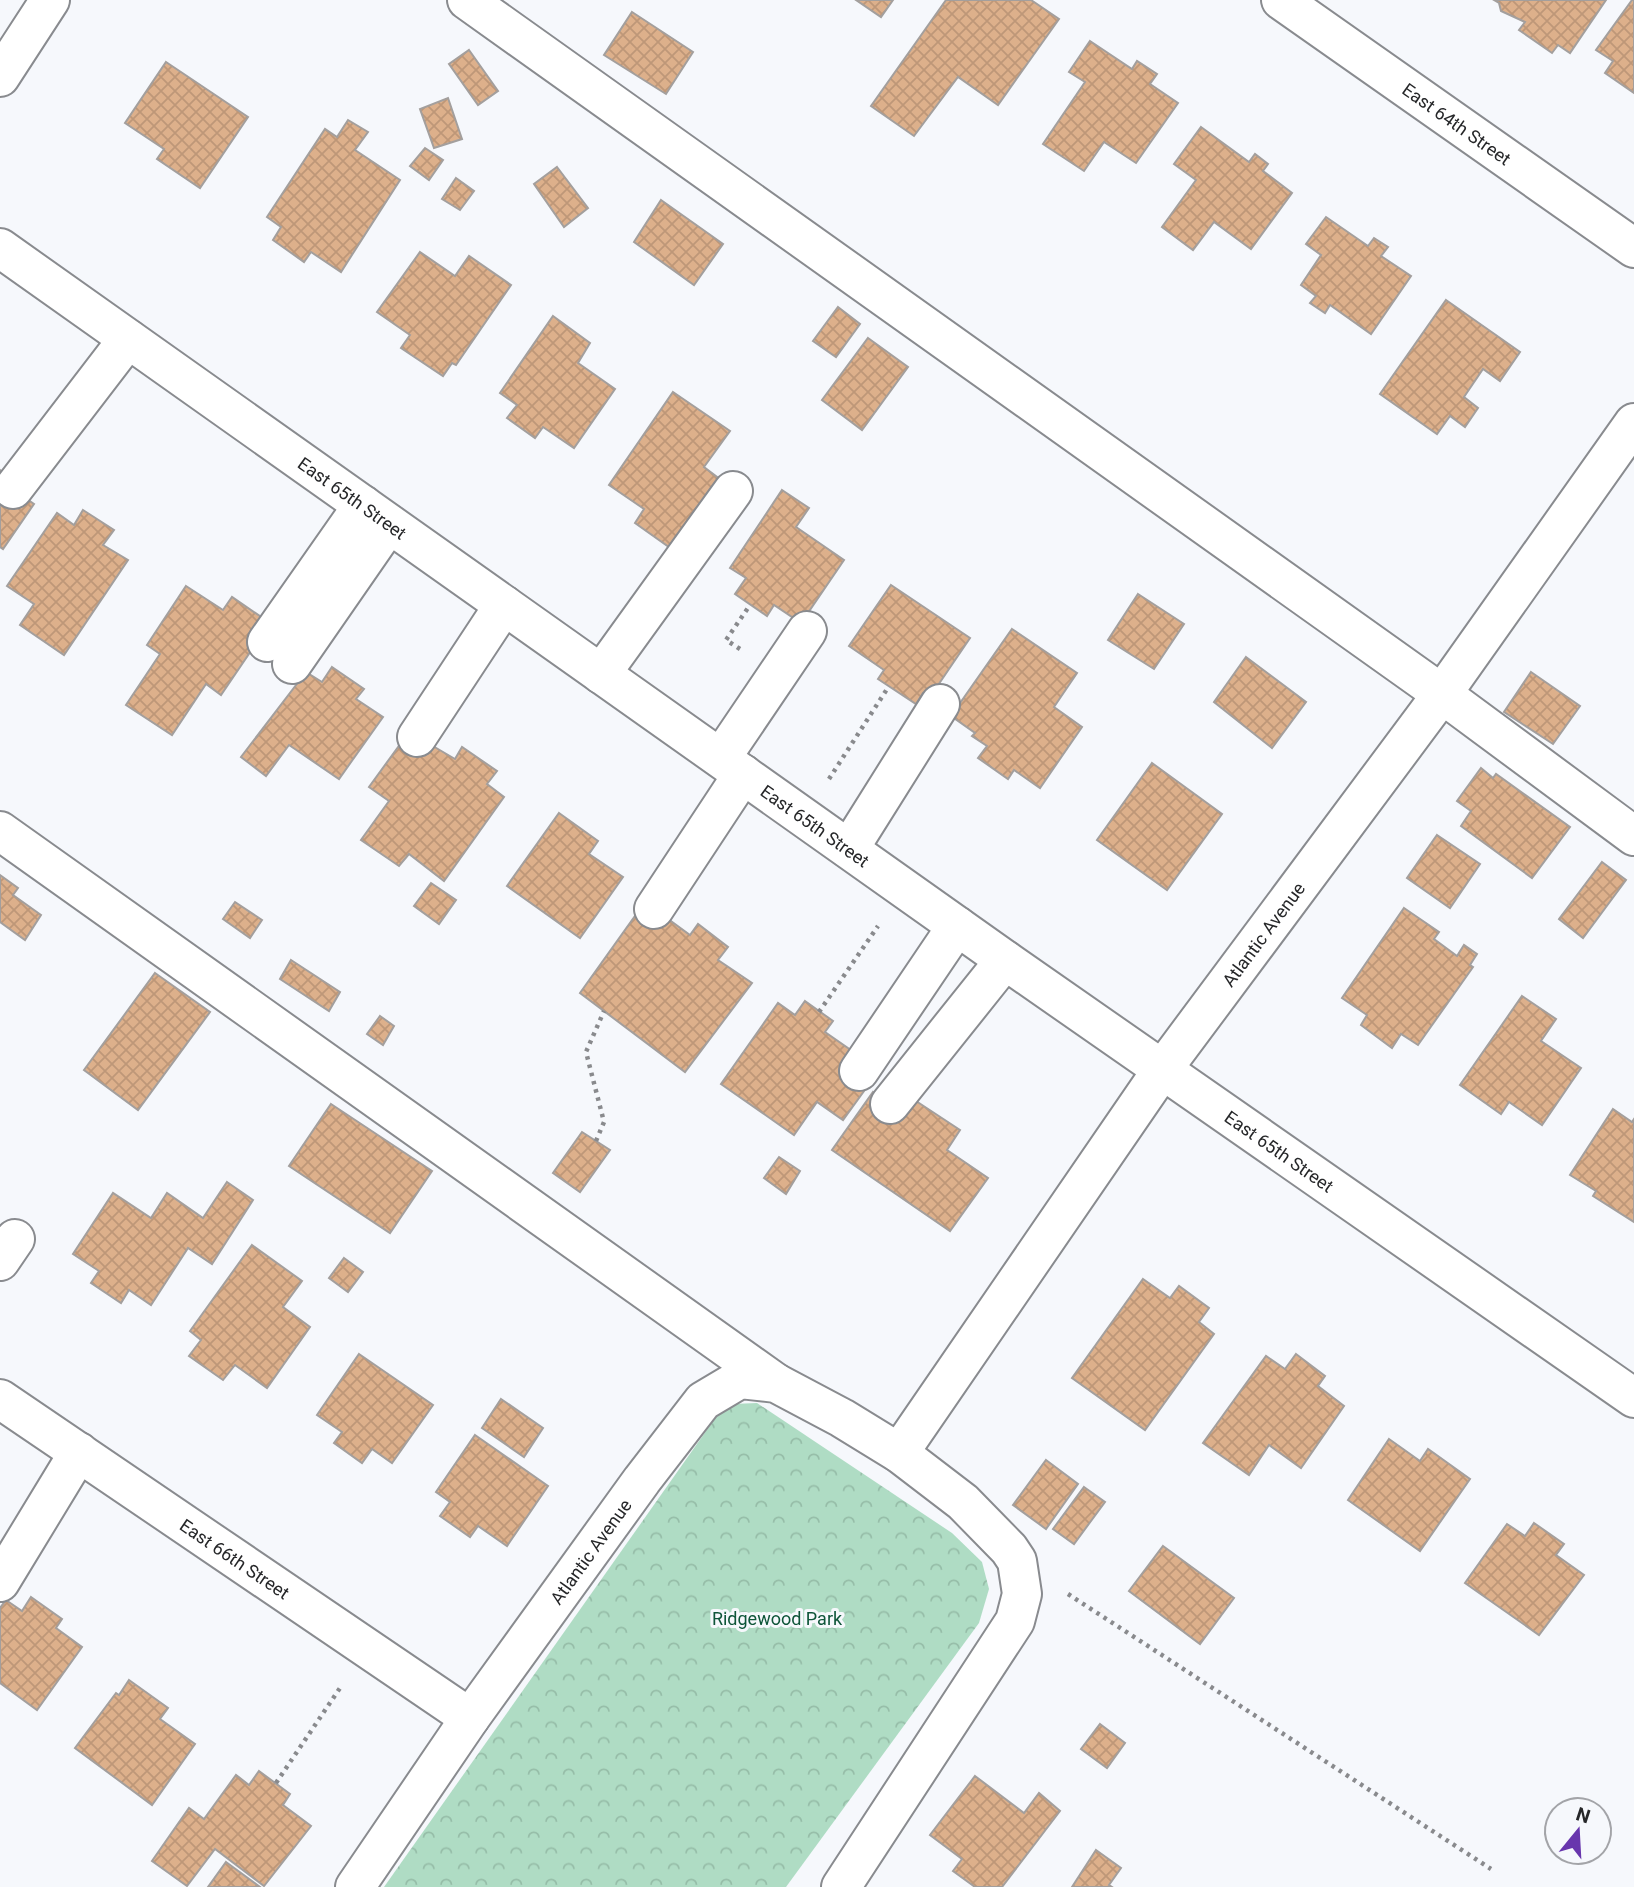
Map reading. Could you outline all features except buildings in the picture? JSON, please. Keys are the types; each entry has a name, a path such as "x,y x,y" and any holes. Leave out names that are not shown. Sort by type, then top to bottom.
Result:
{"street":[{"path":"0,77 50,0"},
{"path":"467,0 1442,694 1634,836"},
{"name":"East 64th Street","path":"1281,0 1634,248"},
{"name":"East 65th Street","path":"0,248 1005,960 1634,1398"},
{"path":"13,489 128,339"},
{"name":"Atlantic Avenue","path":"899,1453 1162,1070 1442,694 1634,423"},
{"path":"601,674 733,491"},
{"path":"280,653 376,514"},
{"path":"417,737 504,605"},
{"path":"654,909 807,632"},
{"path":"849,849 940,704"},
{"path":"0,831 776,1383"},
{"path":"859,1071 957,926"},
{"path":"890,1104 1005,960"},
{"name":"Atlantic Avenue","path":"355,1887 470,1718 703,1401 740,1379 776,1383 899,1453 963,1502 1009,1549 1017,1561"},
{"name":"East 66th Street","path":"0,1399 470,1718"},
{"path":"0,1582 79,1452"},
{"path":"841,1887 1015,1621 1022,1594 1017,1561"}],"path":[{"path":"804,818 889,686"},
{"path":"819,1012 903,888"},
{"path":"596,1141 604,1122 586,1052 590,1035 604,1011"},
{"path":"1017,1561 1491,1869"},
{"path":"276,1783 367,1648"}],"green space":[{"name":"Ridgewood Park","path":"757,1403 952,1533 982,1562 989,1589 979,1623 786,1887 384,1887 716,1417 733,1404"}]}
